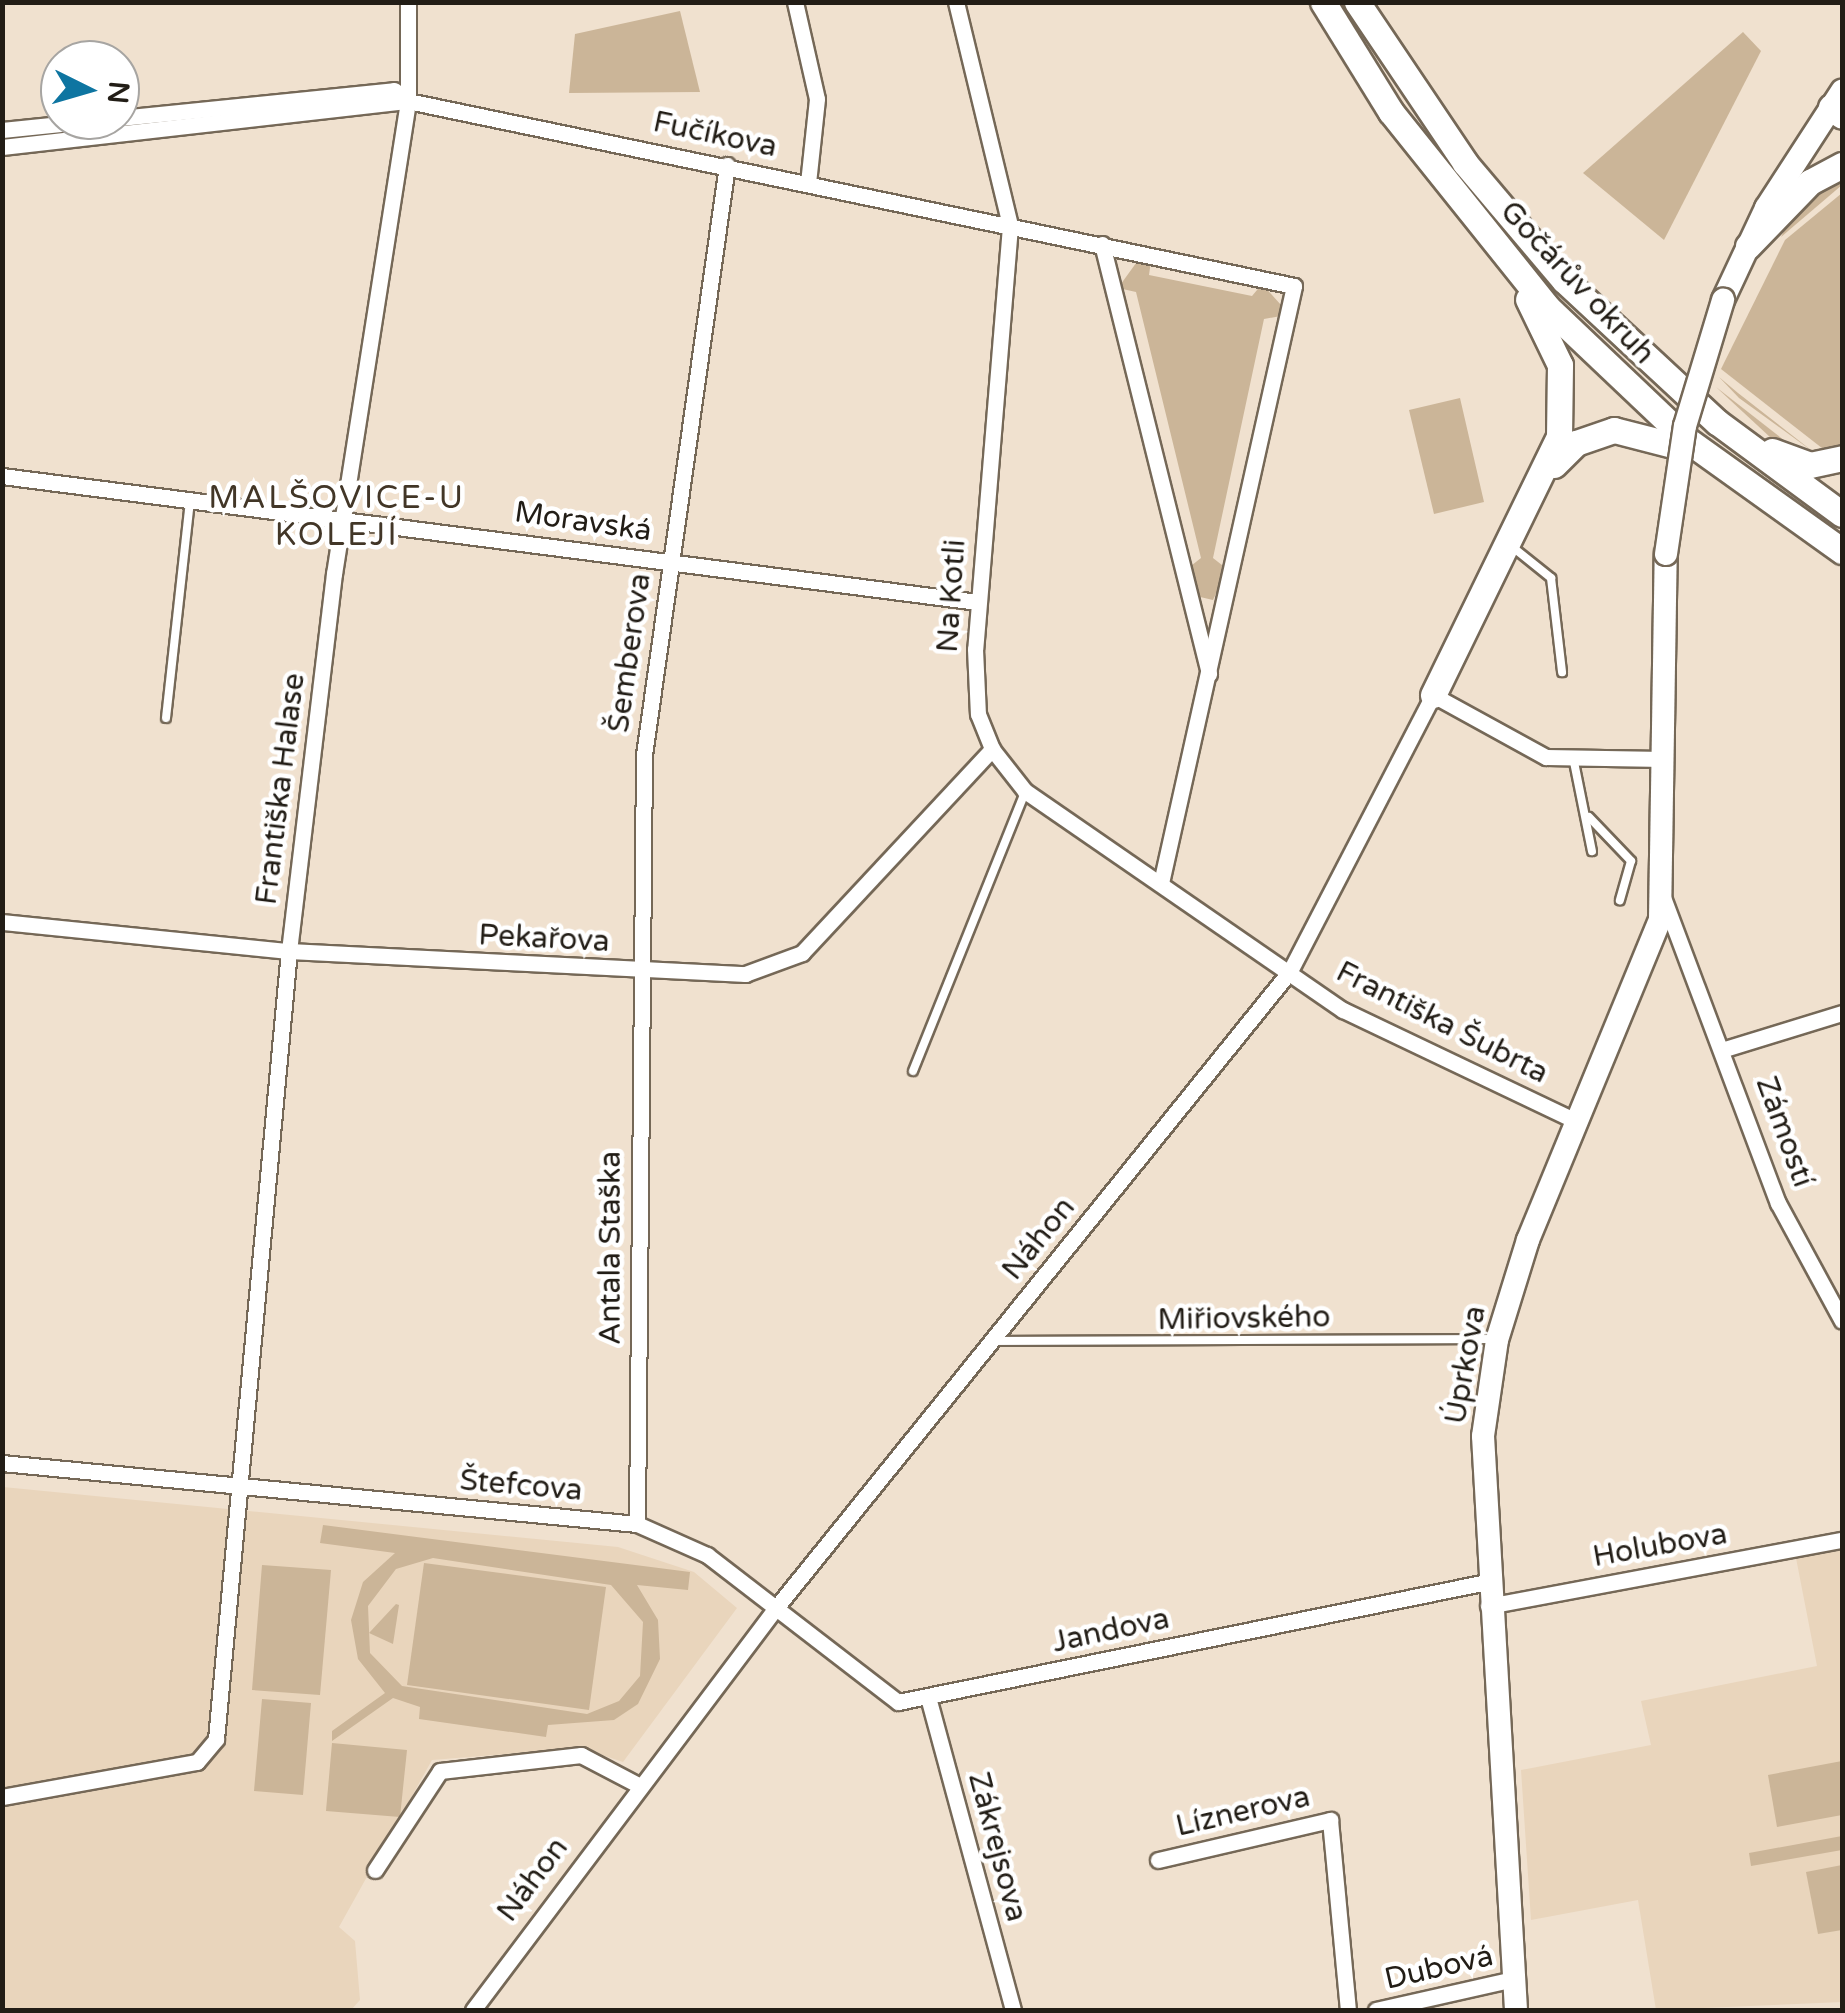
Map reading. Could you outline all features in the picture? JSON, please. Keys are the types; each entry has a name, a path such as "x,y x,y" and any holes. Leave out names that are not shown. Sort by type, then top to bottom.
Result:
{"main road":[{"name":"Gočárův okruh","path":"1323,2 1392,112 1512,268 1729,472 1842,551"},
{"name":"Gočárův okruh","path":"1357,2 1529,242 1717,422 1842,514"},
{"path":"1748,246 1810,182 1842,166"},
{"path":"1432,695 1543,482 1560,438 1563,380 1512,268"},
{"path":"1717,422 1796,463 1842,458"},
{"path":"1543,482 1576,444 1614,430 1660,436 1729,472"}],"street":[{"name":"Františka Halase","path":"238,1487 289,952 342,518 408,101 408,2"},
{"path":"795,2 817,99 808,183"},
{"name":"Na Kotli","path":"956,2 1010,226 978,602 976,694 992,750 1026,791 1290,971"},
{"name":"Fučíkova","path":"140,116 394,90 408,101"},
{"name":"Fučíkova","path":"2,147 408,101 1010,226"},
{"name":"Úprkova","path":"1516,2010 1487,1594 1483,1436 1497,1340 1572,1119 1664,900 1666,554 1689,410 1723,300 1748,246 1839,105"},
{"path":"2,130 40,126"},
{"name":"Šemberova","path":"639,972 644,755 727,166"},
{"path":"1010,226 1294,286 1162,883"},
{"path":"1102,244 1210,678"},
{"name":"Moravská","path":"2,476 978,602"},
{"path":"1432,695 1520,748 1574,762 1664,759"},
{"name":"Náhon","path":"473,2010 775,1608 1290,971 1432,695"},
{"name":"Pekařova","path":"2,922 289,952 639,972 745,974 802,953 992,750"},
{"name":"Zámostí","path":"1664,900 1725,1048 1778,1203 1842,1321"},
{"name":"Františka Šubrta","path":"1290,971 1343,1010 1572,1119"},
{"name":"Antala Staška","path":"637,1524 639,972"},
{"name":"Zámostí","path":"1725,1048 1842,1013"},
{"path":"1822,1286 1842,1286"},
{"name":"Štefcova","path":"2,1463 637,1524 707,1555 775,1608"},
{"path":"2,1797 210,1753 238,1487"},
{"name":"Holubova","path":"1487,1594 1842,1540"},
{"name":"Jandova","path":"775,1608 898,1702 1487,1594"},
{"name":"Zákrejsova","path":"928,1698 1013,2010"},
{"path":"376,1870 440,1770 582,1755 640,1786"},
{"name":"Líznerova","path":"1158,1860 1330,1820 1348,2010"},
{"name":"Dubová","path":"1376,2010 1514,1979"}],"lane":[{"path":"166,718 190,499"},
{"path":"1510,545 1551,578 1562,672"},
{"path":"1574,762 1590,818 1592,851"},
{"path":"914,1071 1026,791"},
{"path":"1590,818 1632,861 1620,900"},
{"name":"Miřiovského","path":"991,1341 1497,1340"}],"shaded area":[{"path":"680,11 700,92 569,93 575,34"},
{"path":"1743,32 1761,51 1664,240 1583,173"},
{"path":"1842,171 1842,185 1781,237 1794,211"},
{"path":"1842,193 1842,445 1827,452 1721,369 1785,240"},
{"path":"1139,259 1151,261 1149,275 1252,296 1262,284 1281,305 1281,316 1264,319 1213,558 1227,569 1213,600 1196,596 1187,569 1201,558 1136,292 1118,288"},
{"path":"1719,377 1738,393 1816,454 1739,398"},
{"path":"1716,387 1803,455 1771,438"},
{"path":"1460,398 1484,502 1434,514 1409,410"},
{"path":"3,1487 618,1547 694,1572 737,1608 623,1762 581,1748 432,1760 339,1927 355,1941 360,2000 351,2010 3,2010"},
{"path":"323,1525 690,1572 688,1590 637,1585 658,1620 660,1659 638,1704 614,1720 548,1725 546,1737 419,1719 420,1707 393,1698 332,1741 332,1731 385,1693 358,1659 351,1620 363,1582 395,1553 320,1543","holes":["433,1558 611,1585 643,1622 640,1676 619,1701 587,1714 402,1686 370,1653 368,1606 396,1569"]},
{"path":"1842,1550 1842,2002 1656,2010 1638,1900 1531,1920 1521,1770 1651,1745 1641,1701 1817,1666 1796,1558"},
{"path":"424,1563 606,1587 589,1710 407,1685"},
{"path":"262,1565 331,1570 320,1695 252,1690"},
{"path":"399,1605 393,1644 369,1633"},
{"path":"262,1699 311,1703 303,1795 254,1791"},
{"path":"332,1743 407,1750 400,1817 326,1811"},
{"path":"1842,1761 1842,1815 1777,1827 1768,1775"},
{"path":"1842,1836 1842,1850 1751,1866 1749,1853"},
{"path":"1842,1865 1842,1930 1818,1934 1806,1872"}],"district":[{"name":"MALŠOVICE-U KOLEJÍ","path":"337,518"}]}
